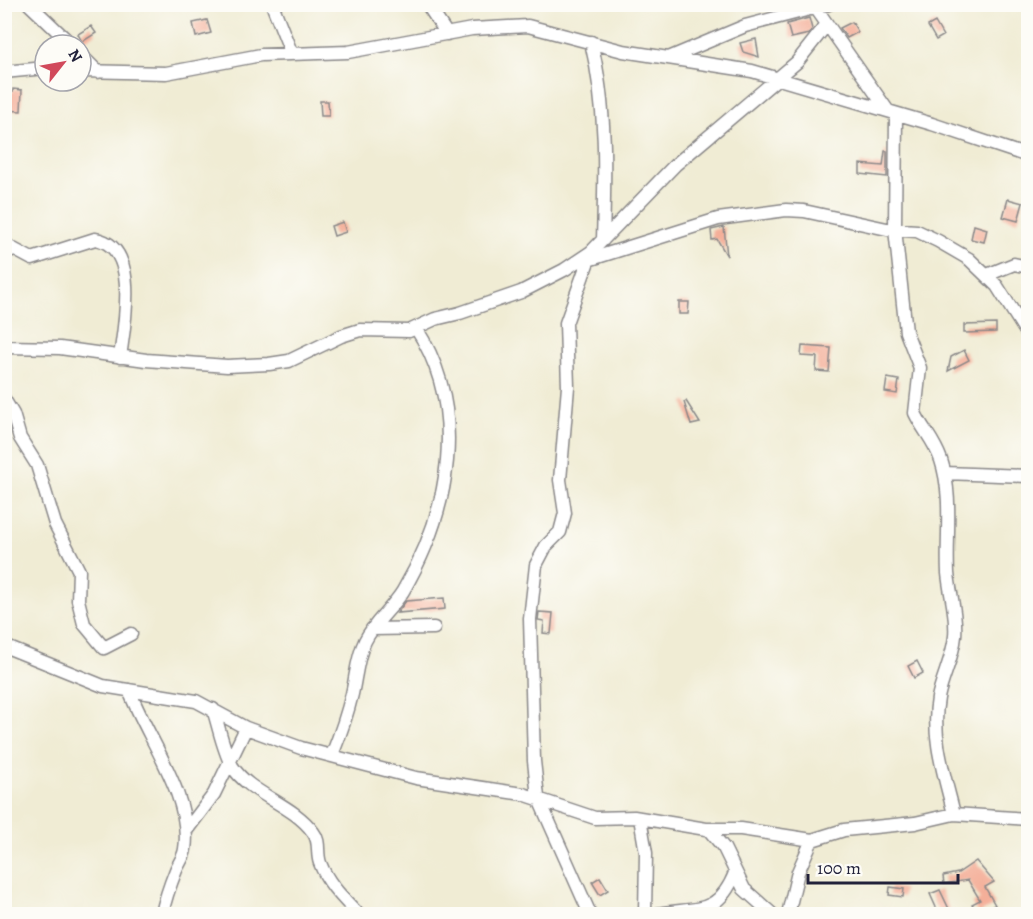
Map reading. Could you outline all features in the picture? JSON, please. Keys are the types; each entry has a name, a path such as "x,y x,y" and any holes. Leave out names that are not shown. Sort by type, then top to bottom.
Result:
{"street":[{"path":"29,4 59,33"},
{"path":"272,4 291,52"},
{"path":"428,4 447,34"},
{"path":"669,57 745,26 821,5 827,24 892,112 895,229 906,332 920,368 915,413 932,436 945,473 949,530 948,572 956,620 954,648 935,717 943,768 954,814"},
{"path":"590,915 538,797 534,761 531,586 539,558 560,531 565,513 560,480 568,387 566,323 590,256 603,240 698,145 779,78 812,45 827,24"},
{"path":"93,72 166,73 232,59 291,52 358,50 503,26 528,26 623,51 733,67 779,78 1029,156"},
{"path":"591,42 598,71 604,124 603,240"},
{"path":"93,67 98,72"},
{"path":"4,72 33,69"},
{"path":"4,347 60,348 120,357 227,366 289,361 341,336 360,330 399,332 416,328 435,319 521,292 590,256 718,219 786,210 917,231 938,241 969,260 987,275 1002,292 1029,334"},
{"path":"4,244 32,259 95,239 114,249 120,256 127,288 120,357"},
{"path":"987,275 1013,265 1029,267"},
{"path":"332,755 348,708 360,653 372,629 400,595 426,546 445,484 450,450 442,395 428,348 416,328"},
{"path":"4,399 13,414 20,438 37,465 55,524 80,571 78,600 84,624 104,648 131,634"},
{"path":"945,473 1029,476"},
{"path":"372,629 434,628"},
{"path":"4,646 89,681 196,701 246,728 288,744 416,778 506,790 538,797 567,811 595,818 640,818 709,830 741,829 812,840 844,830 915,823 954,814 1029,819"},
{"path":"129,690 144,727 176,789 186,831 184,854 162,915"},
{"path":"213,709 230,760 241,775 297,815 311,829 318,842 320,863 332,885 358,915"},
{"path":"186,831 205,809 246,728"},
{"path":"640,818 646,853 645,915"},
{"path":"709,830 724,848 746,891 772,915"},
{"path":"788,915 798,872 812,840"},
{"path":"658,915 692,912 709,906 726,892 735,873"}],"building":[{"path":"809,18 812,29 809,34 791,38 787,24"},
{"path":"207,20 211,33 196,37 193,23"},
{"path":"852,22 858,32 847,38 840,28"},
{"path":"935,22 943,36 936,40 928,26"},
{"path":"91,26 96,33 93,35 93,33 80,33"},
{"path":"756,39 759,57 743,52 740,43"},
{"path":"4,89 13,92 13,89 22,90 21,111 4,110"},
{"path":"320,101 328,101 329,116 321,116"},
{"path":"885,151 887,151 887,177 860,174 860,164 883,166"},
{"path":"1008,199 1023,203 1018,221 1003,217"},
{"path":"343,222 346,232 334,236 331,226"},
{"path":"974,225 987,229 984,242 971,239"},
{"path":"724,227 727,256 717,239 712,240 711,230"},
{"path":"679,302 689,302 688,314 679,314"},
{"path":"996,324 996,332 964,333 964,325"},
{"path":"802,346 831,348 829,372 816,371 817,357 801,356"},
{"path":"964,350 969,360 948,371 951,357"},
{"path":"887,378 899,380 897,394 885,392"},
{"path":"686,401 700,423 691,425 684,402"},
{"path":"444,598 445,609 397,613 406,601"},
{"path":"539,612 553,613 551,634 543,633 544,621 538,620"},
{"path":"917,661 923,673 914,678 908,666"},
{"path":"976,861 994,882 985,887 995,905 978,914 972,904 980,900 968,880 944,884 943,876 958,873"},
{"path":"600,877 608,890 600,895 592,882"},
{"path":"890,887 904,889 903,897 889,895"},
{"path":"940,890 949,909 939,914 930,894"}]}
